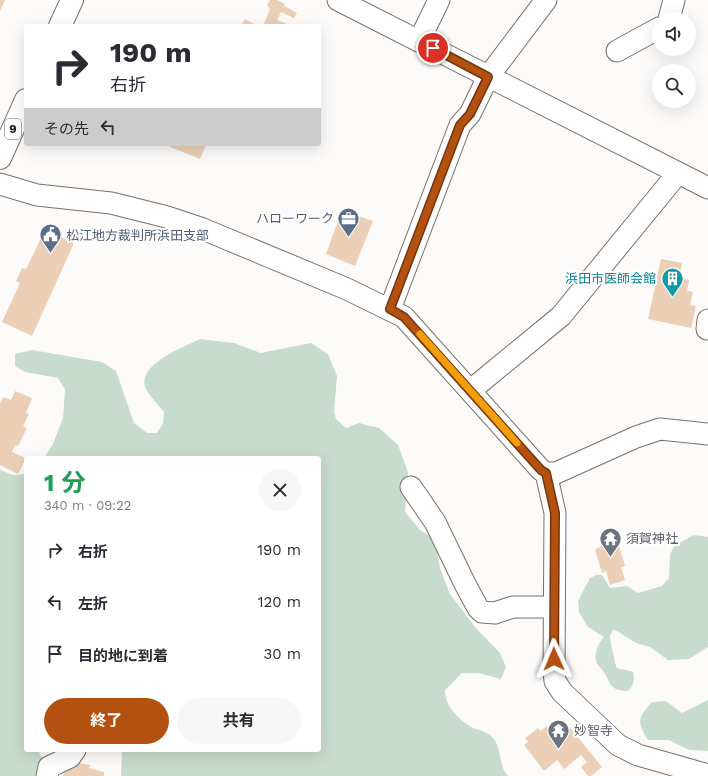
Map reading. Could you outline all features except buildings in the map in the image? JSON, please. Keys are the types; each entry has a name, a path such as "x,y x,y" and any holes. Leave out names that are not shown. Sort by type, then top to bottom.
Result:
{"highway":[{"path":"61,24 72,0"},
{"name":"9","path":"0,158 24,104"}],"street":[{"path":"419,41 439,0"},
{"path":"390,309 460,125 470,114 488,77 546,0"},
{"path":"671,12 674,0"},
{"path":"342,1 488,77 708,188"},
{"path":"617,51 652,32"},
{"path":"471,390 561,316 678,173"},
{"path":"0,184 37,195 111,203 167,217 203,229 347,289 390,309 404,317 471,390 541,470 546,473 556,473 623,442 660,429 708,434"},
{"path":"546,473 555,513 553,607 555,681 562,692 618,745 638,755 708,775"},
{"path":"411,487 435,522 466,586 478,608 482,612 491,614 513,607 553,607"},
{"path":"50,763 70,757 74,752"}],"green space":[{"path":"200,339 234,343 261,353 311,343 328,354 337,376 334,412 336,419 346,428 359,423 379,428 398,445 408,472 405,512 420,530 435,539 440,568 450,594 475,627 500,653 506,667 501,679 479,673 462,673 445,690 447,702 453,712 462,721 473,728 490,735 494,740 499,751 503,768 509,776 121,776 121,752 321,752 321,456 45,456 53,444 63,418 65,389 58,378 25,372 15,366 15,354 32,350 102,362 116,371 134,423 147,433 157,433 163,424 164,412 146,390 145,379 148,371 155,364 174,352"},
{"path":"0,470 13,475 24,474 24,752 39,752 46,766 44,776 0,776"},
{"path":"694,535 708,537 708,647 689,659 668,660 650,647 636,643 613,630 610,638 617,668 633,672 634,678 632,687 628,691 616,689 611,685 596,661 597,649 604,637 587,626 579,612 578,601 590,578 596,575 602,575 610,588 627,586 638,593 662,586 669,578 670,554 675,545"},
{"path":"708,700 708,751 689,750 669,740 648,740 640,724 641,716 652,702 666,701 682,713"}],"slow traffic":[{"path":"420,334 517,443"}],"place":[{"name":"ハローワーク","path":"349,238"},
{"name":"松江地方裁判所浜田支部","path":"51,254"},
{"name":"浜田市医師会館","path":"672,298"},
{"name":"須賀神社","path":"610,558"},
{"name":"妙智寺","path":"558,750"}],"route":[{"path":"433,48 488,77 470,114 460,125 390,309 404,317 430,344 541,470 546,473 555,513 553,607 554,659"}]}
